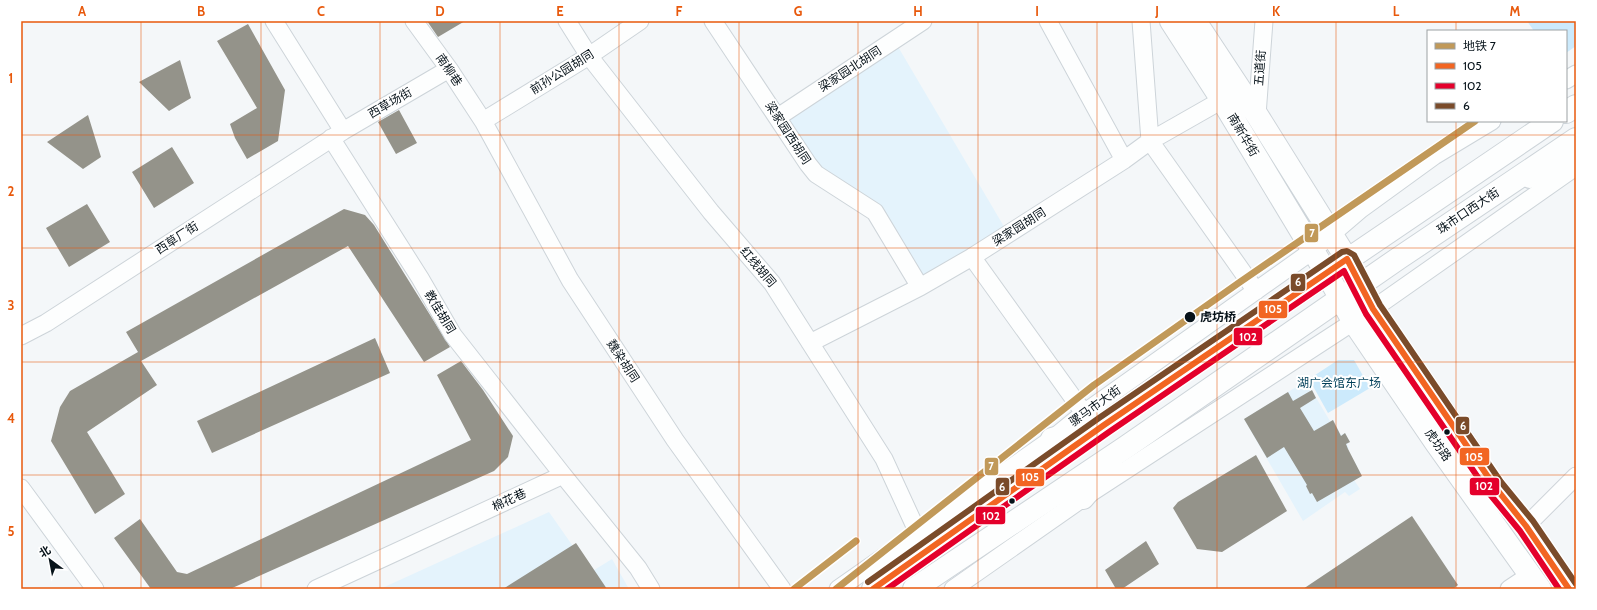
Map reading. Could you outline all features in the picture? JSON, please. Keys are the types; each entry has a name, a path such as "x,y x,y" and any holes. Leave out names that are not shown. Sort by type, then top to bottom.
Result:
{"main road":[{"name":"南新华街","path":"1171,21 1222,100 1327,274"},
{"name":"南新华街","path":"1195,21 1347,259"},
{"path":"1567,111 1576,106"},
{"path":"1347,259 1551,122"},
{"name":"珠市口西大街","path":"1340,299 1576,139"},
{"path":"1511,182 1576,166"},
{"name":"骡马市大街","path":"873,589 1104,426 1347,259"},
{"name":"虎坊路","path":"1347,259 1373,308 1470,450"},
{"name":"虎坊路","path":"1327,274 1353,322 1436,443 1535,582"},
{"path":"914,589 1126,447 1340,299"},
{"path":"1052,439 1104,426"},
{"path":"1083,498 1126,447"},
{"name":"虎坊路","path":"1495,487 1526,526 1569,589"}],"street":[{"name":"教佳胡同","path":"274,21 337,135 453,335 562,475"},
{"name":"南柳巷","path":"414,21 449,69 483,121"},
{"name":"红线胡同","path":"567,21 589,56 711,212 772,283 884,459 918,532"},
{"name":"前孙公园胡同","path":"483,121 589,56 640,21"},
{"name":"梁家园西胡同","path":"713,21 808,164 816,174 875,212 920,287"},
{"name":"梁家园北胡同","path":"778,117 923,21"},
{"path":"1048,21 1124,160"},
{"path":"1140,21 1150,141 1256,291"},
{"name":"五道街","path":"1257,116 1264,21"},
{"name":"西草场街","path":"337,135 449,69"},
{"path":"1567,79 1576,74"},
{"name":"梁家园胡同","path":"810,343 920,287 972,257 1124,160 1150,141 1222,100"},
{"name":"魏染胡同","path":"483,121 570,280 676,440 782,589"},
{"path":"1331,235 1361,209 1434,156 1490,122"},
{"name":"西草厂街","path":"21,336 46,323 337,135"},
{"name":"珠市口西大街","path":"1353,322 1576,166"},
{"name":"骡马市大街","path":"838,589 1052,439 1084,413 1312,251 1331,235"},
{"path":"972,257 1084,413"},
{"path":"963,586 1083,498 1353,322"},
{"name":"虎坊路","path":"1470,450 1495,487"},
{"path":"562,475 638,568 651,589"},
{"name":"棉花巷","path":"322,588 562,475"},
{"path":"1526,526 1576,476"},
{"path":"21,488 95,589"},
{"path":"1509,589 1535,582"}],"shaded area":[{"path":"897,45 1006,230 922,282 879,211 822,170 787,116"},
{"path":"1306,381 1330,421 1333,420 1341,435 1345,433 1350,442 1347,444 1349,449 1347,450 1357,466 1354,480 1360,489 1349,496 1345,492 1303,521 1244,419"},
{"path":"549,512 591,572 612,559 629,589 380,589"}],"green space":[{"path":"1527,21 1576,21 1576,46 1567,52 1567,30 1533,30"},
{"name":"湖广会馆东广场","path":"1338,360 1354,360 1370,388 1328,413 1309,379"}],"building":[{"path":"427,21 465,21 438,37"},
{"path":"248,24 285,90 278,141 247,159 235,138 230,124 257,108 217,41"},
{"path":"180,60 191,98 169,111 139,82"},
{"path":"399,110 417,143 396,154 378,122"},
{"path":"88,115 101,157 83,169 47,142"},
{"path":"172,147 194,183 154,208 132,172"},
{"path":"87,204 110,242 69,267 46,228"},
{"path":"344,209 365,215 374,225 450,347 424,362 348,246 141,361 157,385 87,432 125,494 95,514 51,441 60,407 70,391 138,352 126,332"},
{"path":"375,338 390,373 212,453 197,421"},
{"path":"461,361 483,390 513,436 508,457 494,471 230,589 151,589 114,538 140,519 177,572 187,574 471,440 437,375"},
{"path":"1312,390 1316,398 1300,408 1314,431 1333,420 1341,436 1345,433 1350,442 1346,444 1362,476 1317,502 1312,493 1310,494 1306,486 1307,485 1284,447 1267,458 1244,419 1288,392 1293,401"},
{"path":"1256,455 1287,511 1222,552 1197,549 1173,508 1178,502"},
{"path":"1412,516 1458,585 1453,589 1303,589"},
{"path":"1146,541 1159,564 1122,589 1116,589 1105,570"},
{"path":"576,543 607,589 503,589"}],"metro line":[{"name":"7","path":"836,589 1094,385 1240,282 1474,122"},
{"name":"7","path":"794,589 856,541"}],"transit line":[{"name":"6","path":"868,582 1099,418 1342,252 1347,251 1354,255 1380,305 1501,482 1533,521 1576,584"},
{"name":"105","path":"873,589 1104,425 1347,259 1373,309 1495,487 1526,526 1569,589"},
{"name":"102","path":"887,589 1109,432 1344,271 1366,314 1488,492 1520,531 1559,589"}],"place":[{"name":"虎坊桥","path":"1190,317"}]}
